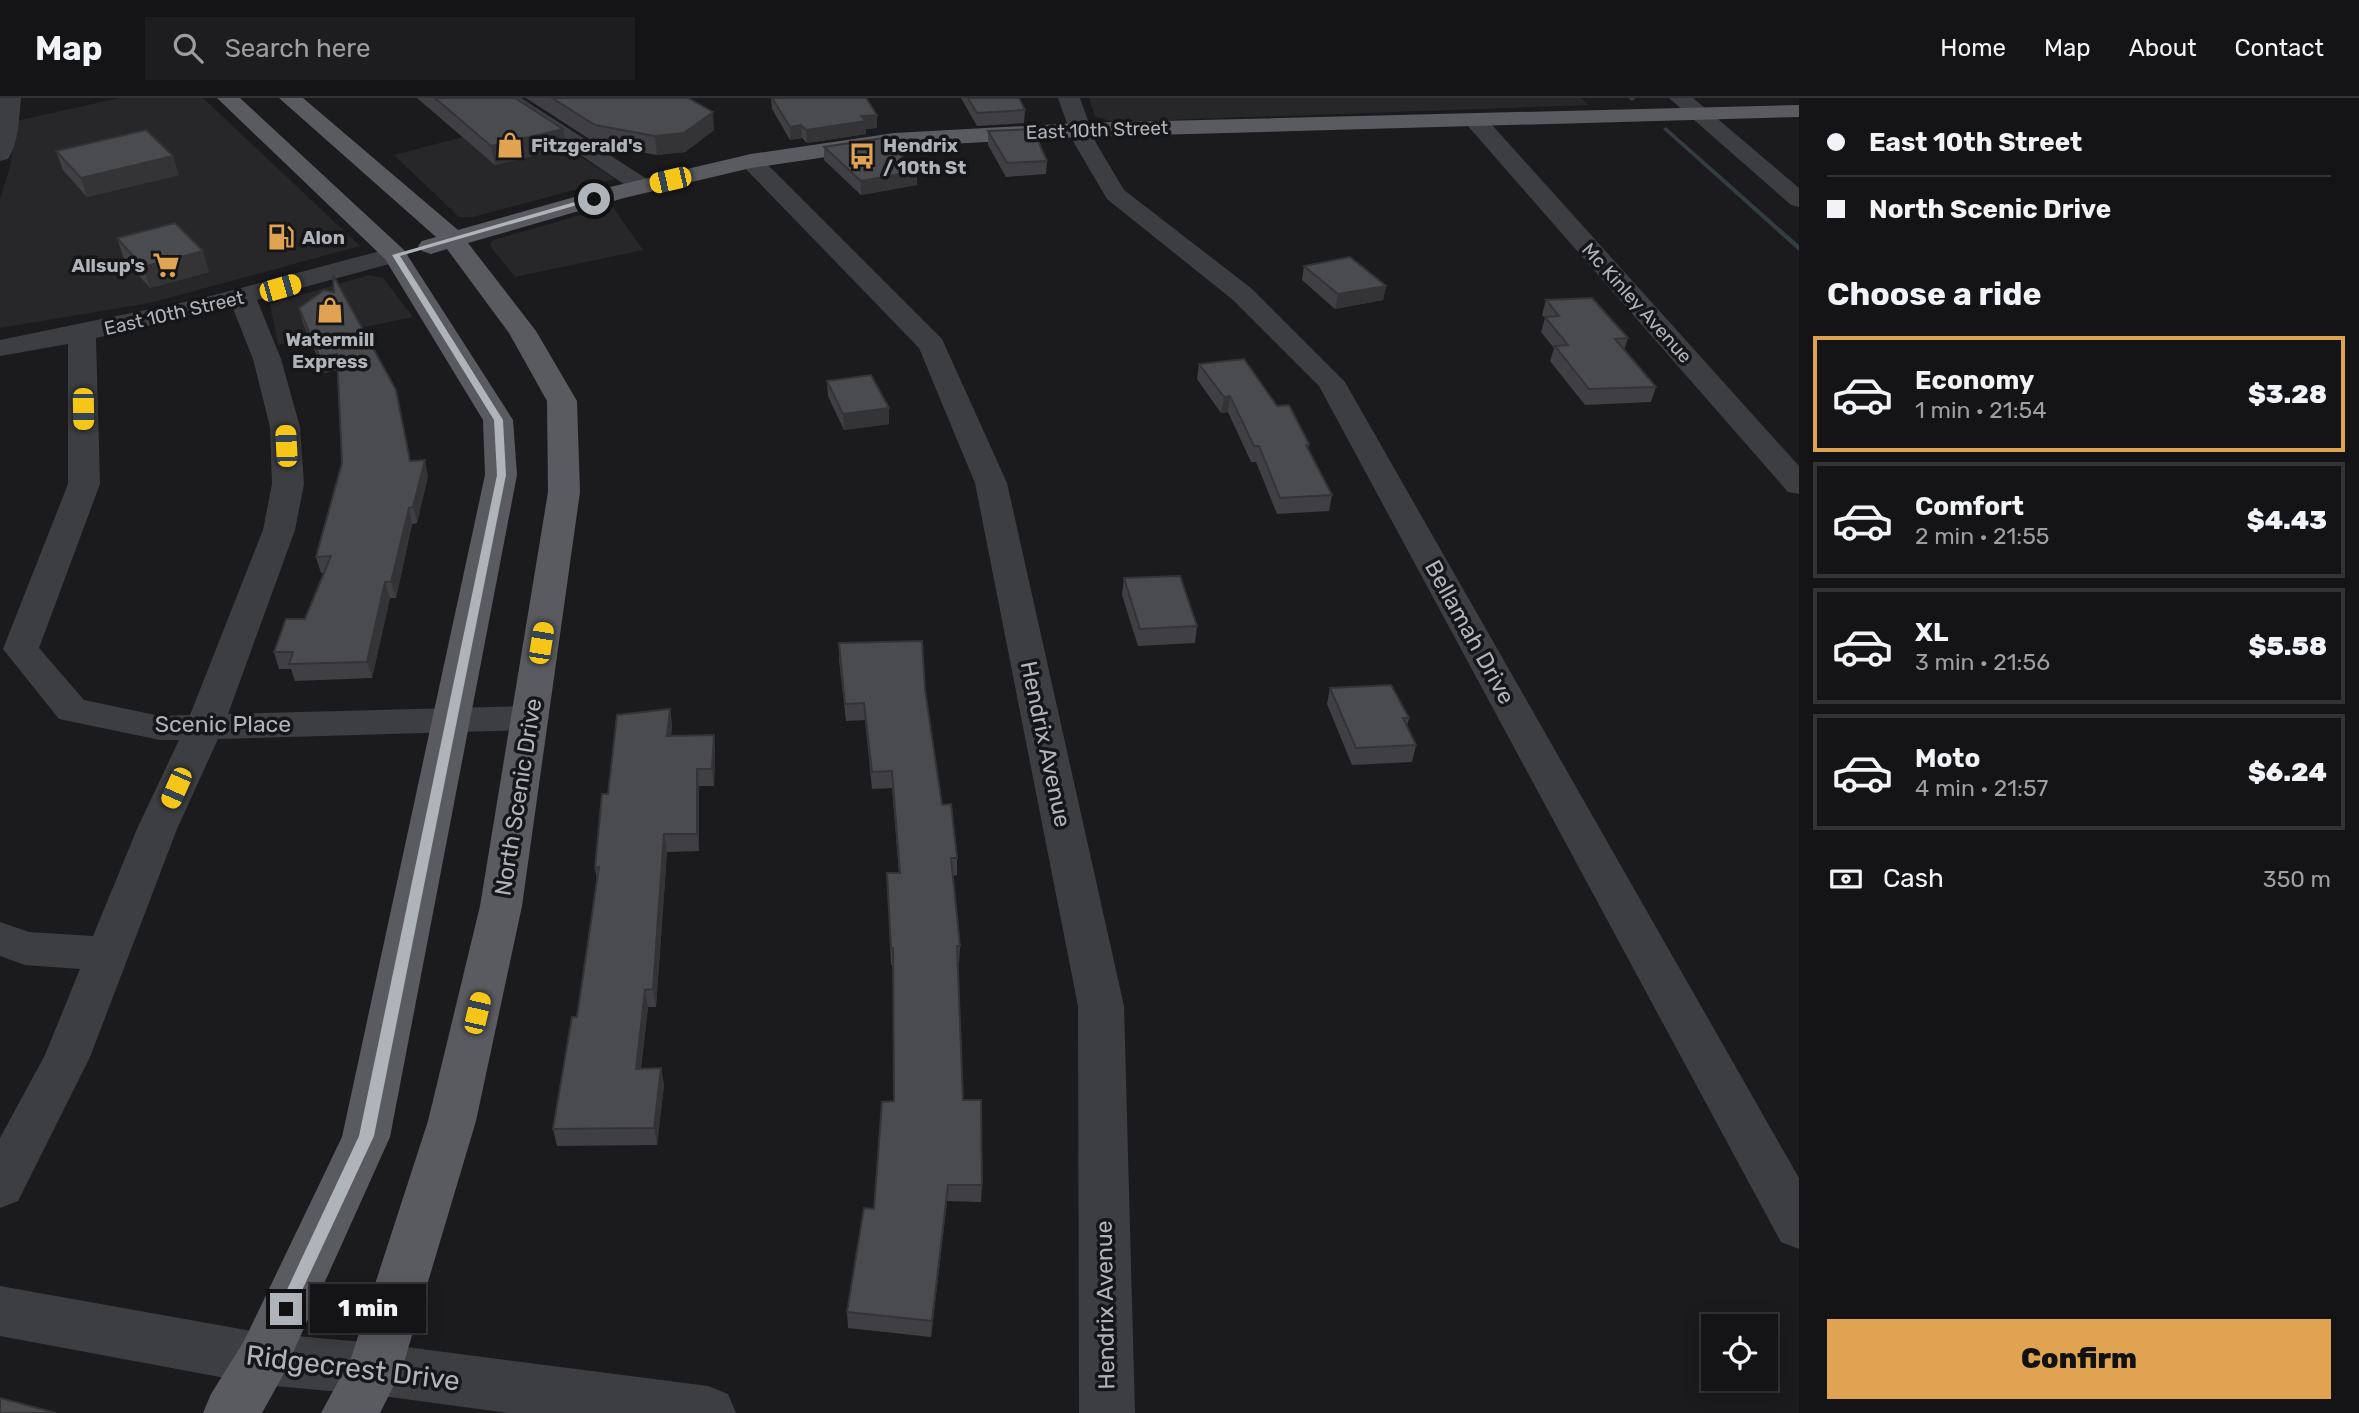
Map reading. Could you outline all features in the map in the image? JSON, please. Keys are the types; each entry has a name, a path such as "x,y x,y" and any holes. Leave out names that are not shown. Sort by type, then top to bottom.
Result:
{"main road":[{"path":"228,98 395,255 498,420 501,475 366,1136 263,1359 231,1413"},
{"name":"North Scenic Drive","path":"290,98 435,221 453,240 522,331 562,401 564,492 501,906 452,1121 362,1391"},
{"name":"East 10th Street","path":"395,255 642,186 751,161 1075,114 1475,120 1799,111"}],"street":[{"path":"0,154 8,124 10,98"},
{"path":"507,98 642,186"},
{"path":"1680,98 1799,200"},
{"name":"Bellamah Drive","path":"1075,114 1085,143 1115,194 1242,294 1331,382 1799,1226"},
{"name":"Mc Kinley Avenue","path":"1475,120 1799,485"},
{"name":"Hendrix Avenue","path":"751,161 932,345 991,483 1101,1006 1107,1413"},
{"name":"East 10th Street","path":"0,348 82,334 242,297 395,255"},
{"path":"0,1185 67,1056 157,830 204,727 279,530 288,484 285,427 267,359 242,297"},
{"name":"Scenic Place","path":"82,334 84,484 21,649 72,710 160,728 530,718"},
{"path":"0,939 25,948 109,954"},
{"name":"Ridgecrest Drive","path":"0,1311 263,1359 362,1391 708,1413"}],"shaded area":[{"path":"119,98 203,98 360,246 150,303 0,328 0,199 10,167 16,121"},
{"path":"1089,98 1581,98 1588,105 1113,122 1095,116"},
{"path":"526,121 615,179 473,217 459,217 394,155"},
{"path":"612,206 643,250 515,277 490,246 493,240"},
{"path":"369,275 383,278 413,317 278,345 270,304"}],"building":[{"path":"435,98 515,98 563,129 491,146"},
{"path":"552,98 688,98 713,112 684,133 655,136 595,125"},
{"path":"772,98 866,98 877,115 861,116 866,121 806,130 801,125 790,127"},
{"path":"968,98 1019,98 1025,110 977,113"},
{"path":"1033,129 1047,161 1007,163 988,131"},
{"path":"146,130 173,156 81,178 56,151"},
{"path":"883,138 917,171 861,181 824,147"},
{"path":"175,223 203,251 143,267 117,238"},
{"path":"1350,257 1386,286 1338,294 1304,266"},
{"path":"333,275 396,390 410,461 425,460 413,507 409,508 391,582 385,582 367,662 289,664 293,652 274,652 286,619 305,619 331,556 316,557 342,463 337,354 320,358 299,308 324,290 334,292"},
{"path":"1592,298 1628,338 1615,339 1656,387 1589,389 1555,346 1568,345 1545,317 1559,316 1546,300"},
{"path":"1244,359 1277,406 1289,405 1332,495 1280,498 1259,446 1254,446 1230,396 1224,397 1199,364"},
{"path":"871,375 889,408 843,414 827,381"},
{"path":"1180,576 1197,626 1140,629 1124,578"},
{"path":"922,641 925,690 942,805 951,804 957,858 951,858 960,946 957,946 963,1100 981,1100 982,1185 948,1185 932,1321 847,1312 864,1208 874,1209 882,1102 894,1101 893,948 887,873 900,873 892,771 872,772 864,703 845,704 839,643"},
{"path":"1391,685 1409,718 1403,718 1416,745 1356,748 1330,688"},
{"path":"670,709 667,736 714,735 712,769 697,769 697,834 664,834 653,989 645,990 636,1069 661,1068 654,1128 553,1129 572,1017 577,1017 599,867 595,868 602,794 608,794 617,715"},
{"path":"0,1398 56,1413 0,1413"}],"waterway":[{"path":"1666,129 1799,249"}],"place":[{"name":"Fitzgerald's","path":"510,145"},
{"name":"Hendrix / 10th St","path":"862,156"},
{"name":"Alon","path":"281,237"},
{"name":"Allsup's","path":"166,265"},
{"name":"Watermill Express","path":"330,310"}],"route":[{"path":"286,1309 366,1136 501,475 498,420 395,255 594,199"}]}
